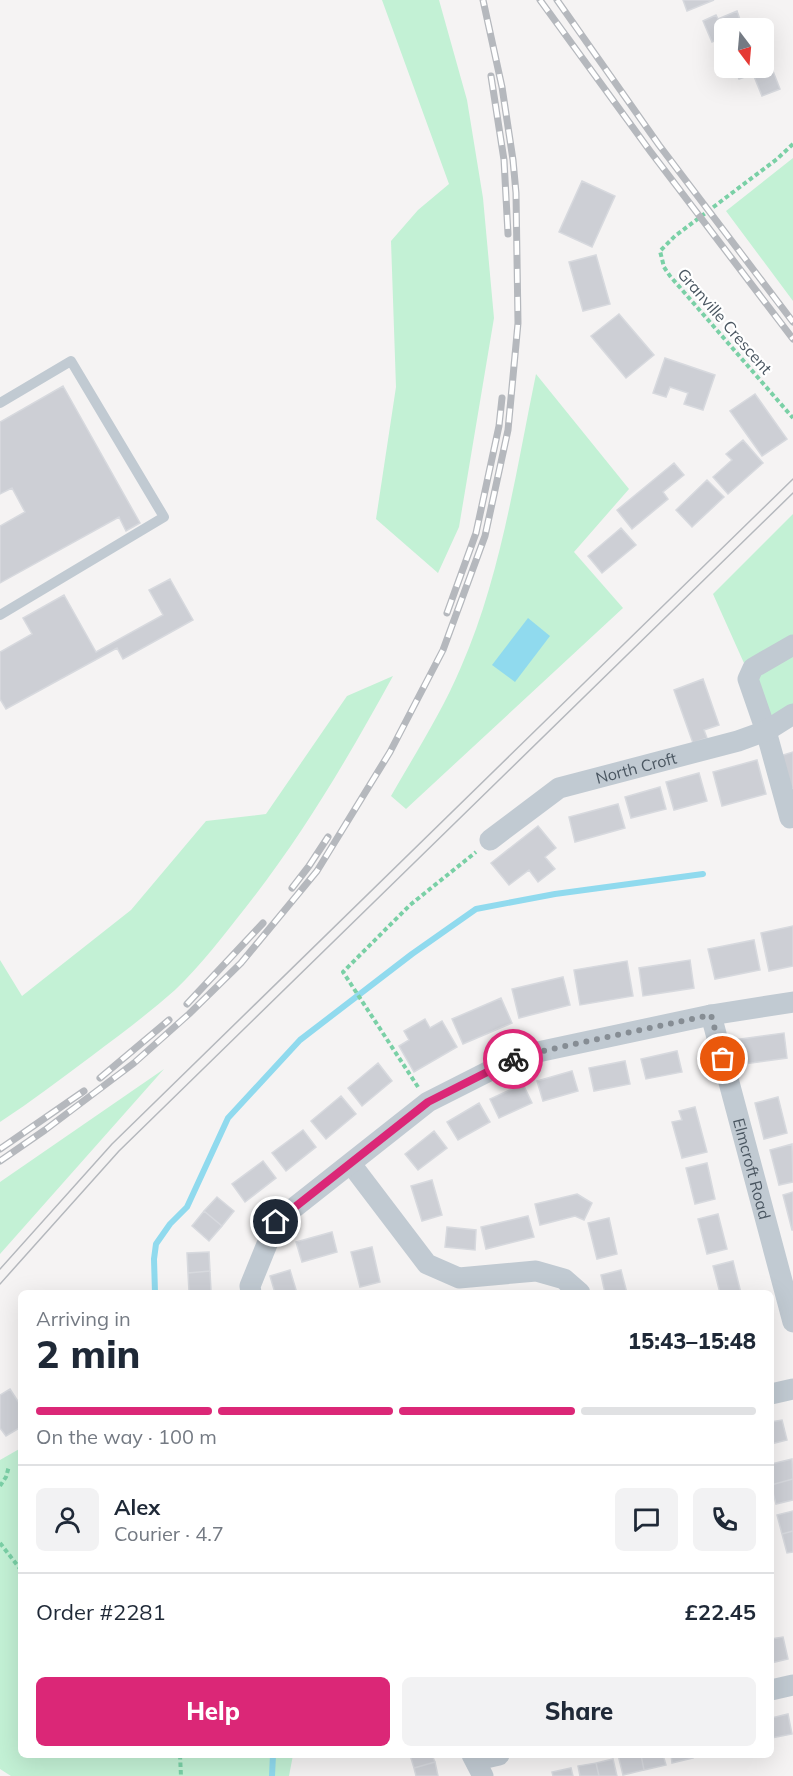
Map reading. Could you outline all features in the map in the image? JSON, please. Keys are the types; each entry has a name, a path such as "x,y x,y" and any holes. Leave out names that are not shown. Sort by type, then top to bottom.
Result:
{"street":[{"path":"790,818 766,731 749,685 749,673 753,668 793,645"},
{"name":"North Croft","path":"490,840 559,788 738,741 766,731 793,714"},
{"path":"251,1290 250,1286 276,1222 428,1102 519,1056 711,1015 793,1002"},
{"name":"Elmcroft Road","path":"711,1015 793,1322"},
{"path":"351,1164 427,1264 459,1278 536,1271 564,1279 577,1290"},
{"path":"774,1393 793,1389"},
{"path":"774,1689 793,1685"},
{"path":"477,1764 492,1758"}],"lane":[{"path":"0,403 71,361 164,517 0,615"}],"path":[{"name":"Granville Crescent","path":"793,144 777,159 675,236 660,251 664,267 793,418"},
{"path":"428,1102 343,972 411,905 490,840"},
{"path":"0,1486 9,1466"},
{"path":"0,1543 18,1566"},
{"path":"180,1758 181,1776"}],"green space":[{"path":"382,0 439,0 467,100 483,198 494,318 459,527 438,573 376,519 396,387 391,241 418,210 449,184"},
{"path":"793,158 793,301 726,211"},
{"path":"536,374 629,489 574,552 623,608 406,809 391,796 445,700 475,632 506,523"},
{"path":"793,514 793,707 770,721 713,594"},
{"path":"393,676 342,766 306,823 267,879 203,960 175,990 145,1015 0,1122 0,960 22,996 131,910 206,821 266,814 347,696"},
{"path":"164,1069 0,1254 0,1182"},
{"path":"18,1450 18,1758 292,1758 289,1776 11,1776 0,1769 0,1460"}],"water":[{"path":"528,618 550,636 515,682 492,665"}],"building":[{"path":"683,0 714,0 687,11"},
{"path":"737,11 739,18 720,18"},
{"path":"716,15 718,18 714,18 714,41 712,42 703,21"},
{"path":"774,74 780,89 762,96 755,78 774,78"},
{"path":"582,181 615,196 592,247 559,232"},
{"path":"596,255 610,304 583,311 569,262"},
{"path":"619,314 654,355 626,378 591,336"},
{"path":"665,358 715,375 703,410 684,404 688,393 670,387 666,397 653,393"},
{"path":"63,386 140,523 126,531 119,517 0,583 0,526 25,512 12,488 0,494 0,422"},
{"path":"755,394 787,439 762,456 730,411"},
{"path":"743,440 763,463 728,494 713,477 732,460 726,454"},
{"path":"674,463 684,475 663,492 668,499 632,529 617,510"},
{"path":"707,480 724,497 692,527 676,510"},
{"path":"621,528 636,545 602,573 588,556"},
{"path":"170,579 193,620 123,659 117,648 6,709 0,699 0,652 32,634 23,618 64,595 96,652 163,615 149,590"},
{"path":"703,679 719,725 704,730 707,738 693,743 674,690"},
{"path":"793,752 793,787 789,788 780,756"},
{"path":"757,760 766,794 722,806 713,772"},
{"path":"699,773 707,801 674,810 666,782"},
{"path":"660,787 666,809 631,818 625,797"},
{"path":"618,804 625,828 575,842 569,817"},
{"path":"538,826 556,848 545,857 555,869 538,882 529,870 509,885 491,863"},
{"path":"793,926 793,966 769,971 761,933"},
{"path":"754,940 760,970 715,979 708,949"},
{"path":"690,960 694,988 643,996 639,968"},
{"path":"627,961 633,996 580,1005 574,970"},
{"path":"563,977 570,1005 519,1018 512,989"},
{"path":"501,998 512,1023 463,1044 452,1019"},
{"path":"425,1019 430,1028 442,1021 457,1047 414,1072 399,1046 409,1040 404,1031"},
{"path":"784,1033 787,1058 737,1065 734,1040"},
{"path":"677,1051 682,1072 646,1079 641,1059"},
{"path":"625,1061 630,1084 594,1091 589,1068"},
{"path":"378,1063 392,1081 362,1106 348,1088"},
{"path":"572,1071 578,1091 543,1101 537,1081"},
{"path":"523,1084 532,1103 499,1118 490,1099"},
{"path":"341,1096 356,1114 326,1139 311,1121"},
{"path":"778,1097 787,1133 764,1139 755,1103"},
{"path":"479,1103 490,1122 458,1140 447,1122"},
{"path":"695,1107 707,1152 682,1158 672,1122 682,1120 679,1111"},
{"path":"303,1130 316,1147 286,1171 272,1153"},
{"path":"434,1131 447,1148 418,1170 405,1154"},
{"path":"792,1144 793,1182 779,1185 770,1150"},
{"path":"263,1161 276,1178 245,1202 232,1184"},
{"path":"707,1163 715,1199 695,1204 686,1168"},
{"path":"432,1180 442,1215 422,1221 411,1186"},
{"path":"793,1192 793,1230 792,1230 783,1195"},
{"path":"577,1194 592,1203 584,1220 575,1216 540,1225 535,1204"},
{"path":"217,1197 234,1211 222,1226 204,1211"},
{"path":"204,1211 222,1226 209,1241 192,1226"},
{"path":"718,1214 727,1249 707,1254 698,1219"},
{"path":"528,1216 534,1237 486,1249 481,1227"},
{"path":"609,1218 617,1254 597,1259 588,1223"},
{"path":"447,1227 476,1230 475,1250 445,1247"},
{"path":"332,1232 337,1252 302,1262 296,1242"},
{"path":"372,1247 380,1282 360,1287 351,1252"},
{"path":"209,1252 210,1271 188,1273 187,1253"},
{"path":"733,1261 740,1290 719,1290 713,1266"},
{"path":"290,1270 296,1290 274,1290 270,1276"},
{"path":"621,1270 626,1290 604,1290 601,1275"},
{"path":"210,1271 211,1290 189,1290 188,1273"},
{"path":"10,1389 18,1401 18,1429 6,1436 0,1428 0,1395"},
{"path":"782,1420 787,1440 774,1443 774,1421"},
{"path":"792,1459 793,1479 774,1484 774,1463"},
{"path":"793,1479 793,1500 776,1504 774,1484"},
{"path":"793,1511 793,1531 782,1534 777,1515"},
{"path":"793,1531 793,1552 787,1553 782,1534"},
{"path":"783,1637 788,1659 774,1662 774,1638"},
{"path":"788,1714 792,1734 774,1737 774,1717"},
{"path":"411,1758 433,1758 435,1762 414,1768"},
{"path":"619,1758 642,1758 644,1770 623,1775"},
{"path":"642,1758 664,1758 666,1765 644,1770"},
{"path":"671,1758 693,1758 672,1763"},
{"path":"613,1759 617,1776 599,1776 596,1763"},
{"path":"435,1762 438,1776 416,1776 414,1768"},
{"path":"596,1763 599,1776 580,1776 578,1766"},
{"path":"571,1768 573,1776 553,1776 552,1772"}],"waterway":[{"path":"155,1290 156,1244 170,1224 187,1207 228,1118 300,1040 412,954 476,909 555,894 703,874"},
{"path":"272,1776 273,1758"}],"tram line":[{"path":"0,1269 112,1144 793,479"},
{"path":"0,1284 119,1151 793,493"}],"railway":[{"path":"0,1161 134,1063 241,963 317,871 390,752 443,650 485,536 508,430 518,323 516,193 513,160 502,87 483,0"},
{"path":"540,0 650,151 793,339"},
{"path":"557,0 659,145 793,322"},
{"path":"491,76 504,160 508,234"},
{"path":"447,613 476,533 499,426 502,398"},
{"path":"292,888 328,837"},
{"path":"187,1004 263,923"},
{"path":"100,1078 169,1020"},
{"path":"0,1149 84,1091"}],"way so far":[{"path":"513,1059 711,1015 723,1059"}],"route":[{"path":"276,1222 428,1102 513,1059"}]}
